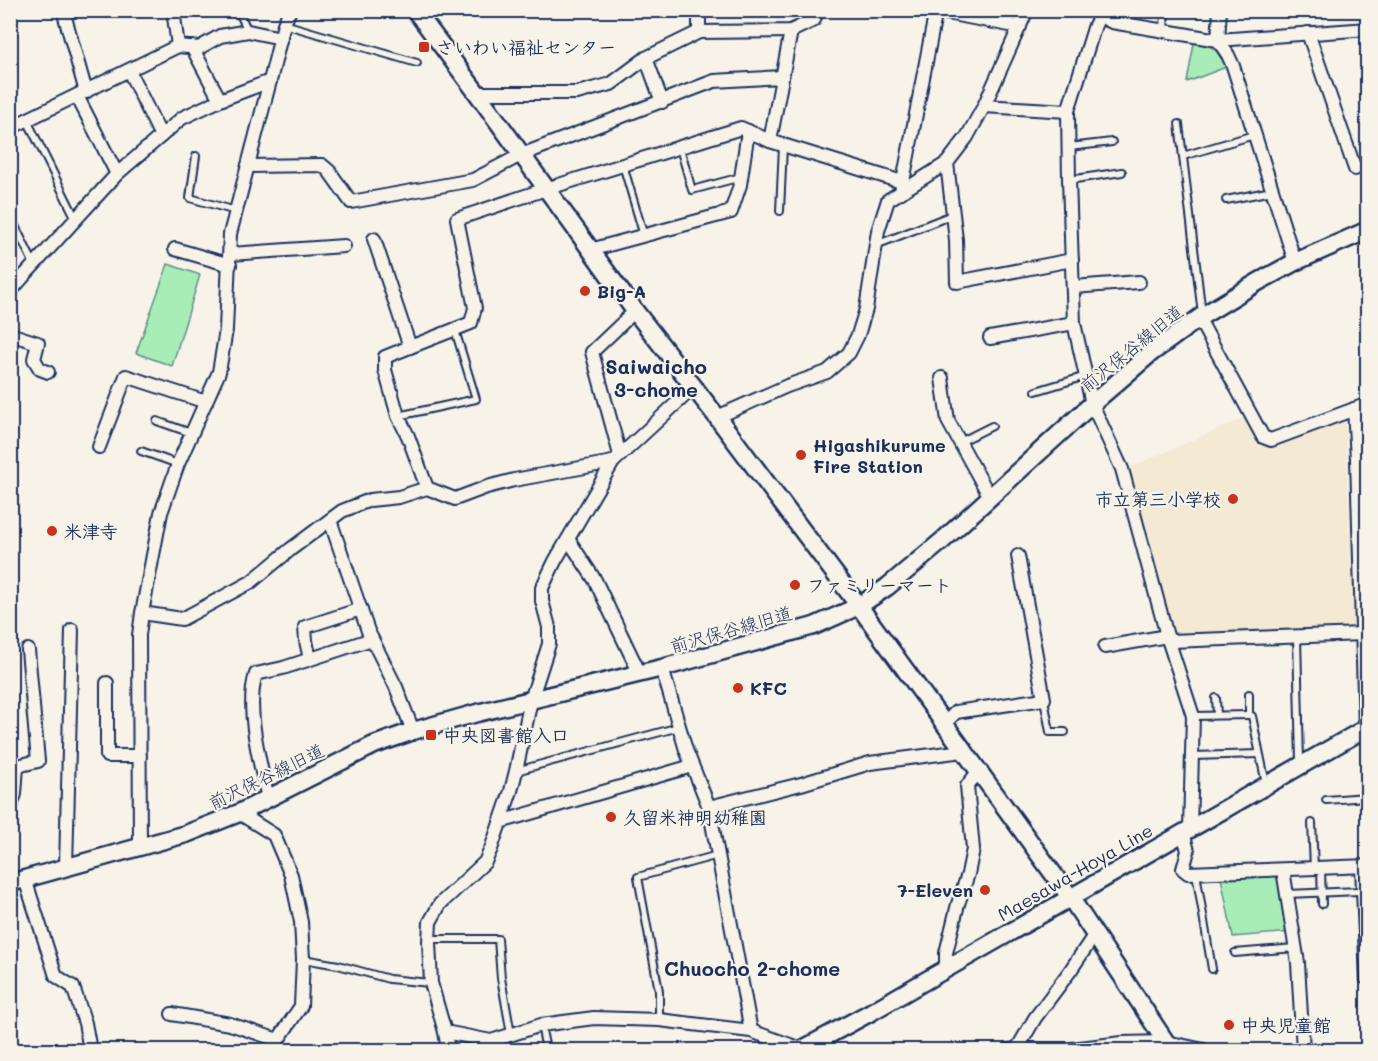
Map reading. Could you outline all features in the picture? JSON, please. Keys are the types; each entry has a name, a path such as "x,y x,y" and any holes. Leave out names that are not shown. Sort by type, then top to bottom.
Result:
{"street":[{"path":"63,10 81,94 117,174"},
{"path":"173,10 178,46"},
{"path":"140,847 139,635 160,513 178,464 219,372 226,330 230,234 284,24 290,10"},
{"path":"415,10 634,311 859,606 1070,897 1168,1046"},
{"path":"699,10 699,32"},
{"path":"477,93 577,93 611,84 646,58 699,32 791,30 814,20 817,10"},
{"path":"717,417 788,386 827,372 849,353 858,335 866,309 878,231 888,200 901,187 947,163 967,137 984,106 1027,10"},
{"path":"1220,10 1218,40 1233,66 1295,262"},
{"path":"901,187 936,11 1020,27"},
{"path":"1101,12 1106,20 1112,22 1218,40 1368,29"},
{"path":"1101,12 1068,111 1074,323 1092,404 1122,469 1193,716 1193,756 1186,830 1188,851 1183,869 1188,873 1196,873 1363,867"},
{"path":"770,141 791,30"},
{"path":"10,128 178,46 199,48 220,36 248,31 281,38"},
{"path":"1308,33 1355,169"},
{"path":"192,47 220,100"},
{"path":"646,58 662,102"},
{"path":"129,71 161,136"},
{"path":"248,166 322,165 329,171 351,202 473,180 521,155 714,81 782,77"},
{"path":"10,292 117,174 182,118 220,100 270,81"},
{"path":"984,106 1068,111"},
{"path":"427,488 408,436 398,416 385,370 385,357 471,323 475,308 457,219 741,128 770,141 901,187"},
{"path":"590,250 731,212 741,177 748,131"},
{"path":"947,163 956,240 957,282 1072,260"},
{"name":"前沢保谷線旧道","path":"18,881 186,834 239,813 374,745 412,731 640,674 814,626 859,606 887,587 942,541 1151,353 1200,317 1233,297 1295,262 1368,230"},
{"path":"374,239 410,347"},
{"path":"175,249 230,259 344,246"},
{"path":"1073,287 1139,282"},
{"path":"617,458 592,352 634,311"},
{"path":"1200,317 1263,437 1271,440 1368,404"},
{"path":"990,338 1074,323"},
{"path":"10,334 39,343 34,359 40,369 48,372"},
{"path":"99,447 126,376 206,402"},
{"path":"942,378 948,421 990,497"},
{"path":"448,1050 431,983 430,922 440,904 485,862 491,849 516,771 531,700 549,644 549,627 542,601 542,588 568,539 617,458 694,387"},
{"path":"1354,409 1364,575 1366,728"},
{"path":"142,614 182,619 251,582 342,511 370,500 399,497 427,488 455,499 505,482 617,458"},
{"path":"330,520 372,639 396,687 412,731"},
{"path":"568,539 595,580 640,674"},
{"path":"944,724 956,712 1044,699 1018,556"},
{"path":"310,659 305,627 361,609"},
{"path":"66,867 72,630"},
{"path":"1105,647 1169,639 1363,634"},
{"path":"268,798 254,730 252,685 256,674 283,668 372,639"},
{"path":"10,809 15,794 17,766 38,760 28,650"},
{"path":"662,668 686,750 709,807 751,1031"},
{"path":"107,683 107,756 140,756"},
{"name":"Maesawa-Hoya Line","path":"803,1050 1366,728"},
{"path":"709,807 801,784 870,763 963,751"},
{"path":"500,822 692,766"},
{"path":"946,969 946,952 973,849 967,786 978,772"},
{"path":"172,1014 230,1024 278,1040 301,1006 303,958 301,922 291,875 273,835 239,813"},
{"path":"1283,870 1298,963 1303,1050"},
{"path":"18,881 56,976 73,987 85,1023 90,1050"},
{"path":"1012,1050 1095,934"},
{"path":"445,1032 492,1046 511,1034 541,1025 594,1018 659,1020 751,1031 803,1050"},
{"path":"1012,1050 1071,1049 1122,1043 1204,1050"}],"lane":[{"path":"238,10 248,31"},
{"path":"1164,30 1165,10"},
{"path":"284,24 417,63"},
{"path":"27,120 76,219"},
{"path":"1179,124 1200,317"},
{"path":"1183,156 1255,135"},
{"path":"1069,147 1112,142"},
{"path":"780,212 783,145"},
{"path":"680,147 692,190 741,177"},
{"path":"196,156 190,198 236,211"},
{"path":"623,165 644,236"},
{"path":"1069,180 1122,172"},
{"path":"1226,200 1273,190"},
{"path":"876,245 952,215"},
{"path":"10,216 34,265"},
{"path":"398,416 476,399 455,330"},
{"path":"1036,391 1086,376"},
{"path":"157,421 192,434"},
{"path":"960,442 992,426"},
{"path":"141,451 178,464"},
{"path":"1297,637 1300,765"},
{"path":"1249,694 1249,715 1252,716 1266,784"},
{"path":"1216,698 1217,715"},
{"path":"1044,699 1050,732 1065,732"},
{"path":"1193,716 1249,715"},
{"path":"516,771 679,727"},
{"path":"1366,728 1368,820"},
{"path":"1193,756 1259,754"},
{"path":"1326,800 1367,797"},
{"path":"1312,823 1322,904"},
{"path":"659,1020 659,991 638,877 718,855"},
{"path":"1363,867 1360,891 1364,980"},
{"path":"1196,873 1212,969"},
{"path":"1287,894 1360,891"},
{"path":"429,939 498,939 501,978 511,1034"},
{"path":"1235,953 1296,948"},
{"path":"303,958 389,979 431,983"},
{"path":"541,1025 546,1050"}],"shaded area":[{"path":"1345,417 1354,627 1176,636 1126,469 1244,418 1260,447"}],"green space":[{"path":"1194,43 1214,49 1226,67 1187,82"},
{"path":"168,264 200,275 172,366 136,353"},
{"path":"1220,873 1281,873 1291,932 1233,937"}],"place":[{"name":"さいわい福祉センター","path":"424,47"},
{"name":"Big-A","path":"585,291"},
{"name":"Higashikurume Fire Station","path":"801,455"},
{"name":"市立第三小学校","path":"1233,499"},
{"name":"米津寺","path":"52,531"},
{"name":"ファミリーマート","path":"795,585"},
{"name":"KFC","path":"738,688"},
{"name":"中央図書館入口","path":"431,735"},
{"name":"久留米神明幼稚園","path":"611,817"},
{"name":"7-Eleven","path":"985,890"},
{"name":"中央児童館","path":"1229,1025"}],"district":[{"name":"Saiwaicho 3-chome","path":"656,378"},
{"name":"Chuocho 2-chome","path":"752,968"}]}
